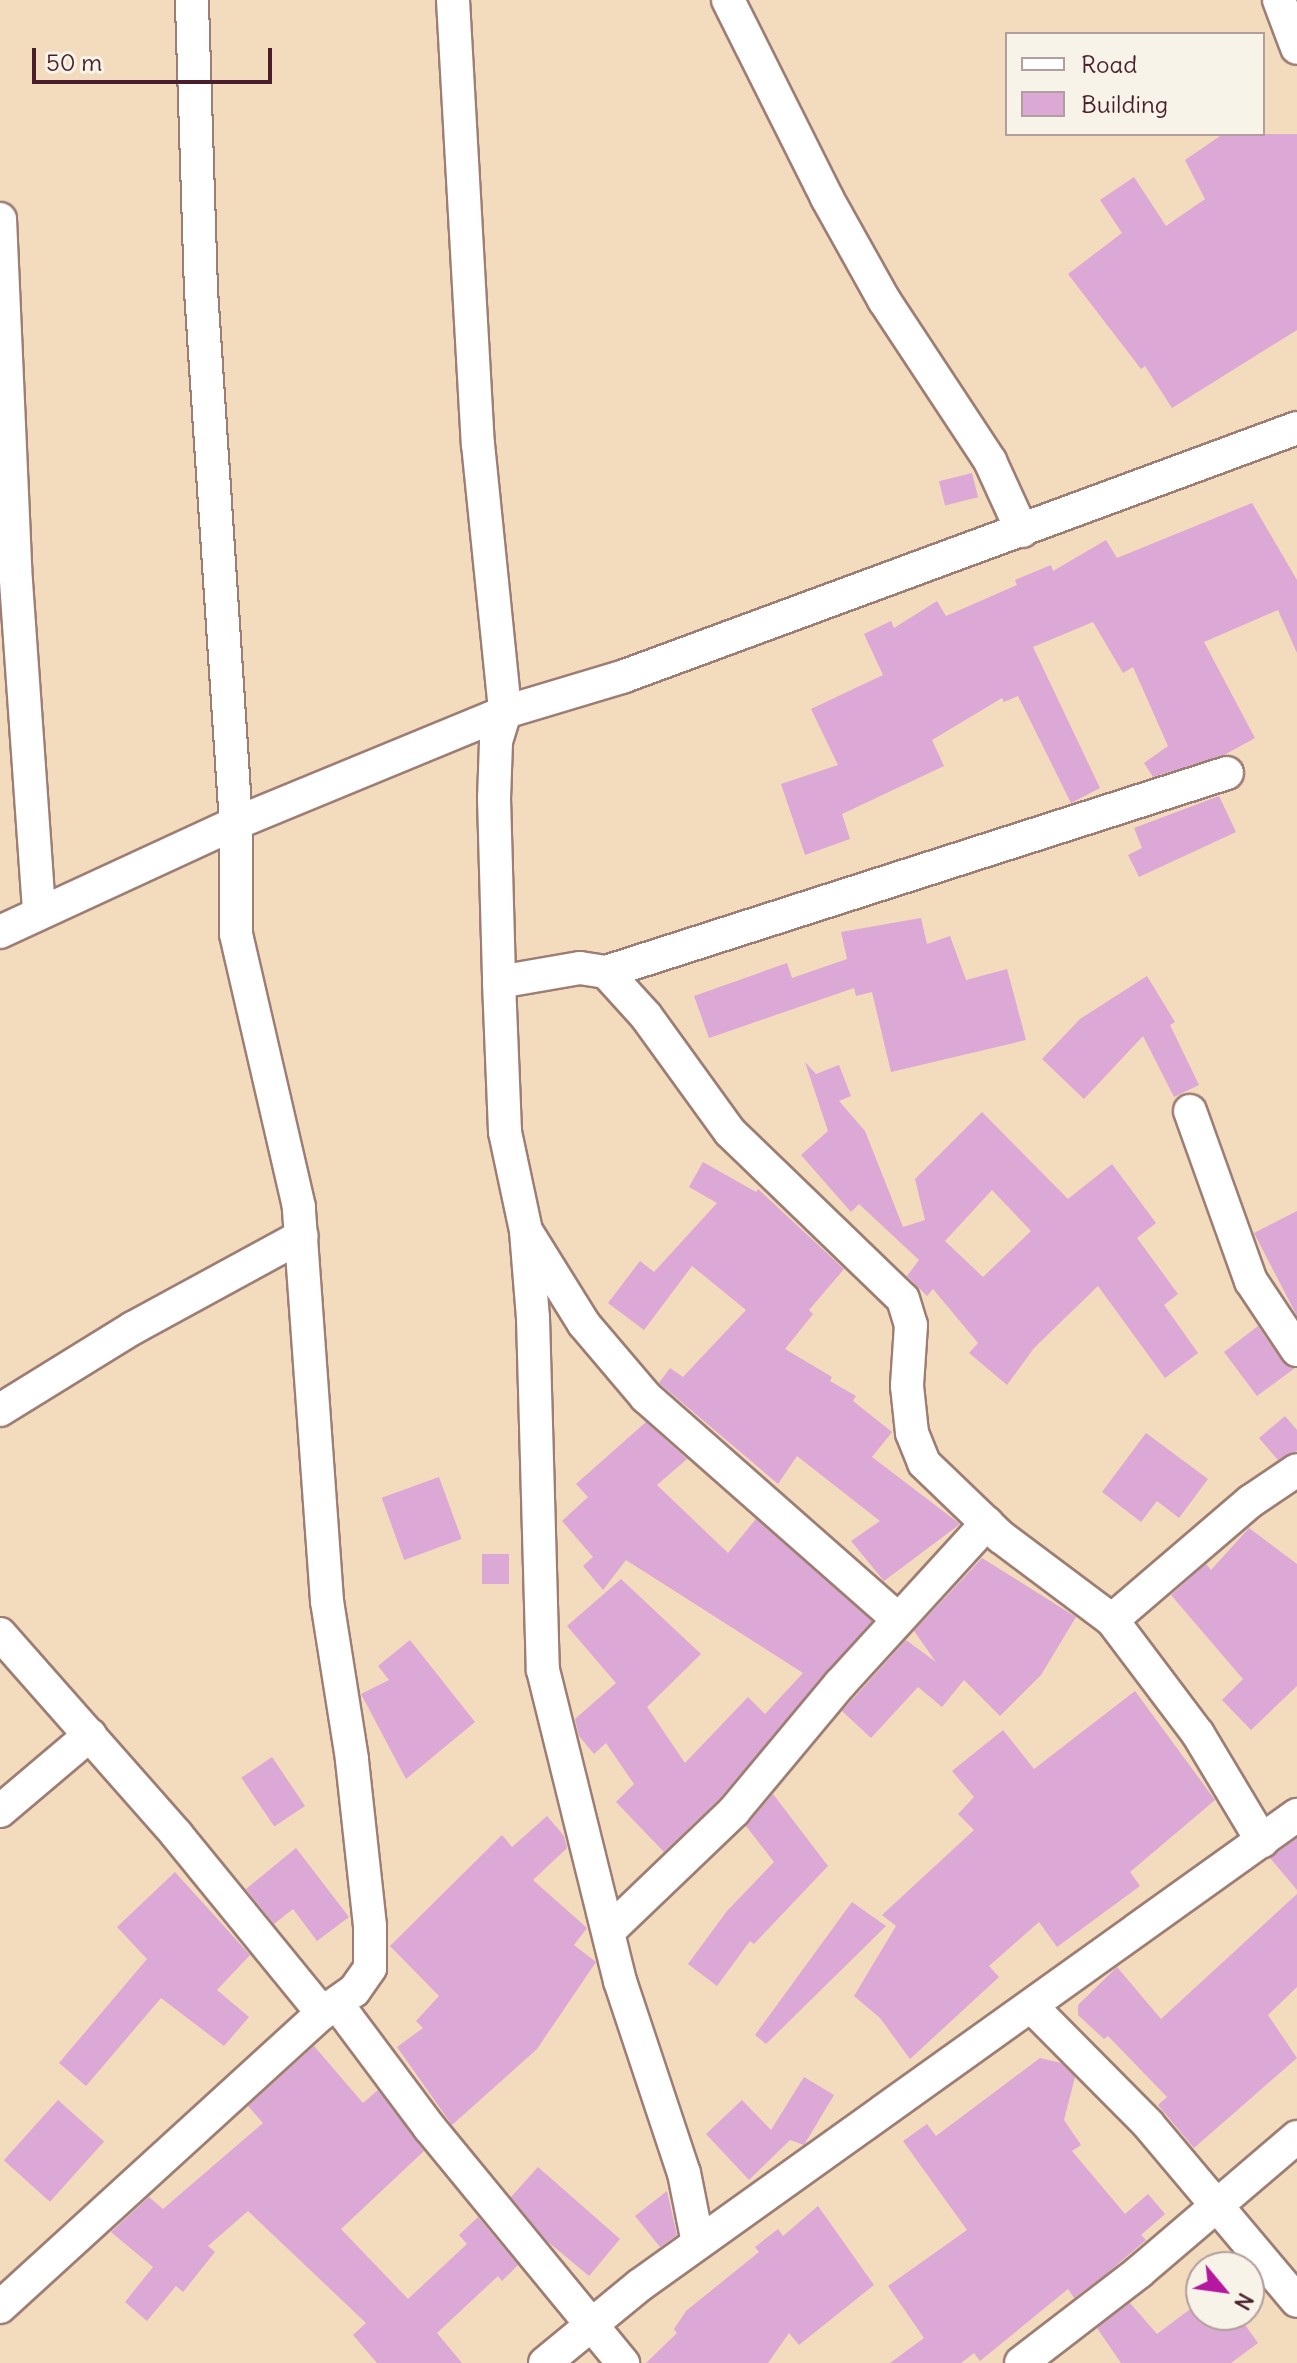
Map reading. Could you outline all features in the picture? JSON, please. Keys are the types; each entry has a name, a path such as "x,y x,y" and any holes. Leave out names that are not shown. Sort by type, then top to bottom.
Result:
{"street":[{"path":"0,2307 330,2009 370,1968 370,1926 327,1601 302,1236 236,934 236,823 205,369 192,0"},
{"path":"453,0 476,413 505,712 496,742 494,798 499,982 505,1132 526,1231 533,1318 543,1670 610,1930 620,1981 684,2173 698,2243"},
{"path":"728,0 827,198 884,300 990,461 1022,531"},
{"path":"1279,0 1297,48"},
{"path":"0,219 13,750 39,912"},
{"path":"0,932 236,823 505,712 622,677 1297,428"},
{"path":"499,982 580,968 606,972 1227,773"},
{"path":"606,972 638,1006 730,1132 903,1299 911,1325 907,1386 912,1433 924,1463 987,1523 1112,1620 1198,1734 1262,1841"},
{"path":"1190,1111 1251,1281 1297,1350"},
{"path":"526,1231 584,1324 646,1397 897,1618"},
{"path":"0,1410 133,1328 302,1236"},
{"path":"1112,1620 1251,1501 1297,1470"},
{"path":"610,1930 734,1811 897,1618 987,1523"},
{"path":"0,1634 330,2009 588,2325 623,2363"},
{"path":"0,1811 90,1735"},
{"path":"545,2363 588,2325 698,2243 1033,2008 1297,1815"},
{"path":"1033,2008 1148,2124 1297,2301"},
{"path":"1021,2363 1139,2272 1297,2137"}],"building":[{"path":"1297,134 1297,330 1172,408 1145,366 1141,369 1068,274 1122,233 1100,200 1134,177 1166,226 1205,199 1185,160 1220,136"},
{"path":"972,473 978,497 945,505 939,481"},
{"path":"1252,503 1297,580 1297,653 1278,610 1204,642 1255,738 1224,755 1153,777 1144,763 1168,746 1133,667 1123,673 1093,622 1033,647 1100,788 1071,803 1018,696 1004,702 1002,698 932,740 944,766 842,814 850,839 805,855 781,784 838,765 811,709 883,675 864,634 891,621 894,628 937,601 946,616 1017,585 1015,580 1051,565 1053,571 1106,540 1117,558"},
{"path":"1219,796 1236,832 1139,877 1128,855 1142,848 1134,828"},
{"path":"921,918 927,944 950,936 966,980 1007,969 1026,1040 891,1072 872,992 856,996 854,988 709,1038 694,996 787,963 792,978 847,959 841,932"},
{"path":"1147,976 1175,1022 1170,1025 1199,1085 1174,1097 1143,1036 1084,1099 1042,1059 1080,1019"},
{"path":"805,1062 816,1074 839,1065 851,1096 839,1101 865,1131 903,1227 925,1220 915,1179 982,1112 1068,1199 1112,1164 1156,1223 1137,1238 1178,1294 1164,1305 1198,1353 1165,1378 1098,1286 1034,1348 1007,1385 969,1353 978,1343 933,1289 927,1296 907,1276 919,1260 859,1204 851,1212 801,1155 828,1131","holes":["992,1190 1031,1231 983,1277 945,1241"]},
{"path":"703,1162 756,1192 758,1189 844,1269 809,1310 813,1314 785,1349 832,1377 830,1381 856,1396 853,1401 892,1432 872,1457 960,1524 884,1581 851,1541 880,1521 797,1456 778,1484 659,1383 670,1368 683,1377 746,1310 692,1266 644,1330 608,1303 640,1261 654,1272 717,1203 689,1187"},
{"path":"1297,1211 1297,1316 1254,1233"},
{"path":"1258,1326 1282,1361 1295,1368 1257,1396 1224,1352"},
{"path":"1285,1416 1297,1430 1297,1451 1278,1460 1259,1438"},
{"path":"646,1422 687,1459 657,1485 728,1553 756,1519 872,1621 720,1798 664,1852 616,1802 634,1784 606,1743 594,1754 579,1736 575,1719 616,1683 567,1626 621,1579 701,1654 647,1707 685,1763 748,1697 765,1714 803,1673 626,1560 603,1590 583,1566 593,1557 562,1521 588,1497 576,1484"},
{"path":"1146,1433 1208,1479 1179,1518 1157,1501 1141,1522 1102,1492"},
{"path":"439,1477 462,1539 404,1560 382,1498"},
{"path":"1249,1528 1297,1564 1297,1686 1251,1730 1222,1700 1243,1679 1171,1595 1206,1564 1211,1570"},
{"path":"482,1554 509,1554 509,1584 482,1584"},
{"path":"982,1558 1076,1617 1041,1675 1000,1716 964,1680 942,1707 918,1687 871,1738 842,1711 906,1640 936,1662 914,1631"},
{"path":"410,1640 475,1722 406,1779 361,1694 389,1680 378,1666"},
{"path":"1135,1691 1215,1800 1130,1872 1140,1886 1057,1947 1039,1922 989,1966 999,1977 910,2059 880,2018 854,1996 896,1926 882,1915 974,1830 958,1814 974,1797 952,1771 1003,1730 1034,1769"},
{"path":"272,1757 305,1806 274,1827 241,1778"},
{"path":"773,1794 828,1866 754,1944 750,1941 717,1986 688,1964 727,1911 774,1862 746,1826"},
{"path":"547,1816 564,1836 567,1848 533,1880 587,1928 574,1945 596,1962 537,2049 452,2125 397,2047 423,2028 416,2021 439,1996 390,1946 502,1835 512,1847"},
{"path":"1297,1838 1297,1890 1270,1858"},
{"path":"296,1848 349,1917 317,1941 293,1909 274,1924 246,1889"},
{"path":"175,1872 250,1955 217,1990 249,2017 224,2046 161,1998 86,2086 59,2063 147,1959 117,1927"},
{"path":"1297,1894 1297,1987 1268,2015 1297,2058 1194,2148 1158,2105 1167,2097 1108,2036 1104,2039 1078,2015 1078,2005 1117,1967 1161,2019"},
{"path":"852,1902 886,1926 766,2044 755,2035"},
{"path":"314,2046 363,2103 378,2090 424,2151 341,2229 408,2299 467,2244 459,2235 478,2217 518,2265 502,2281 498,2276 437,2333 462,2363 377,2363 353,2335 366,2323 248,2211 208,2246 215,2252 183,2292 176,2286 147,2321 125,2302 153,2267 111,2232 149,2197 163,2209 263,2123 248,2106"},
{"path":"1040,2058 1061,2063 1075,2077 1064,2120 1081,2145 1072,2151 1125,2214 1148,2194 1165,2214 1141,2235 1146,2240 1106,2274 1074,2298 1068,2289 980,2361 974,2353 961,2363 890,2363 924,2338 888,2286 967,2230 903,2141 927,2124 936,2136"},
{"path":"804,2077 834,2095 804,2145 790,2140 749,2180 706,2134 742,2100 771,2130"},
{"path":"58,2100 104,2141 50,2202 4,2160"},
{"path":"538,2167 620,2239 589,2276 547,2241 511,2197"},
{"path":"667,2191 677,2235 660,2247 635,2216"},
{"path":"818,2206 874,2285 799,2345 789,2333 768,2363 646,2363 677,2333 674,2329 686,2311 759,2252 755,2247 778,2229 783,2236"},
{"path":"1130,2303 1157,2334 1185,2313 1185,2331 1249,2331 1258,2343 1231,2363 1121,2363 1097,2328"}]}
